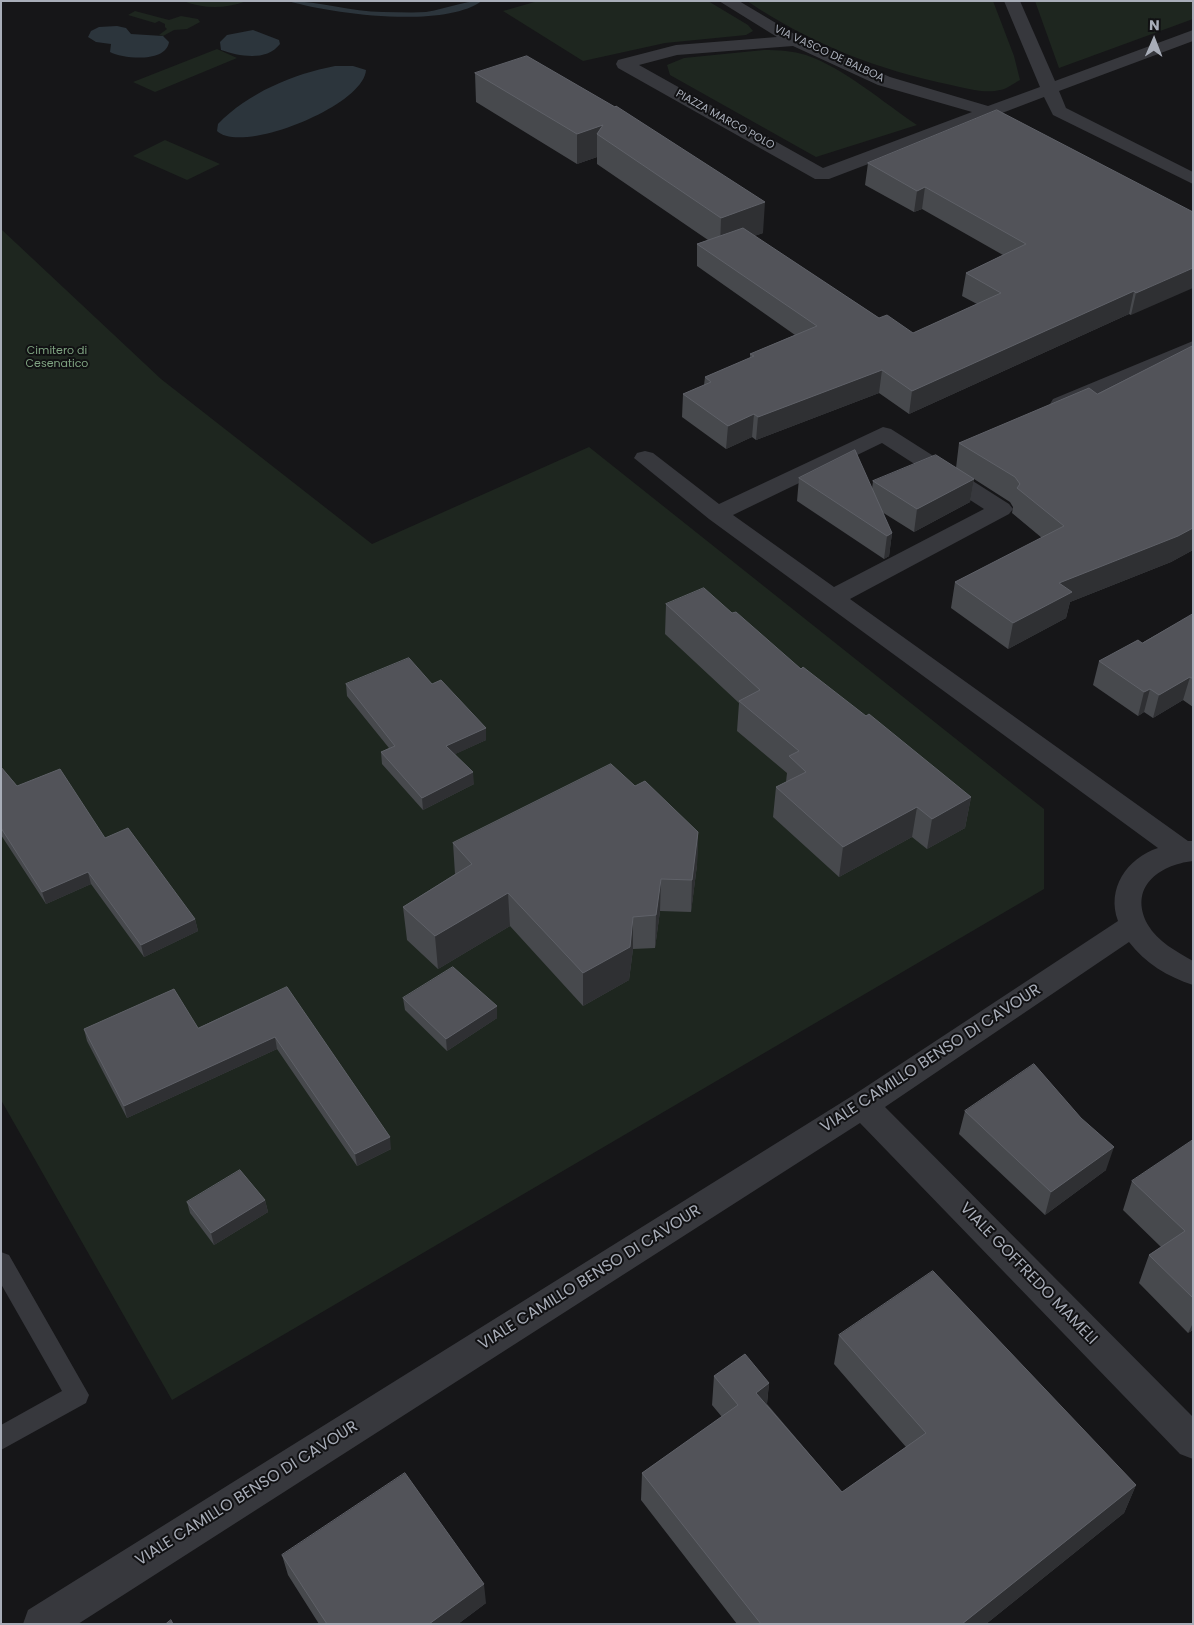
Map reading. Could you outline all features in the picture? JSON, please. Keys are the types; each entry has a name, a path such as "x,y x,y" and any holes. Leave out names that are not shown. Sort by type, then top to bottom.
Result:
{"street":[{"name":"VIA VASCO DE BALBOA","path":"727,1 796,41 884,81 989,112"},
{"path":"1012,1 1059,111 1193,178"},
{"path":"989,112 1193,35"},
{"name":"PIAZZA MARCO POLO","path":"796,41 676,50 624,64 822,175 989,112"},
{"path":"1061,404 1193,347"},
{"path":"717,514 883,434 1001,509 833,598"},
{"path":"645,458 717,514 1187,851"},
{"path":"1187,851 1158,858 1141,870 1130,886 1128,905 1133,925 1147,945 1167,961 1193,974"},
{"name":"VIALE CAMILLO BENSO DI CAVOUR","path":"42,1624 864,1105 1133,925"},
{"name":"VIALE GOFFREDO MAMELI","path":"864,1105 1193,1442"}],"lane":[{"path":"1,1262 77,1395 1,1438"}],"green space":[{"path":"183,1 247,1 230,6 215,7 199,6"},
{"path":"538,1 708,1 748,25 753,31 746,35 665,43 583,61 503,11"},
{"path":"747,1 993,1 1014,56 1020,80 1003,89 982,91 924,79 871,63 820,42 795,30"},
{"path":"1035,1 1193,1 1193,19 1059,68"},
{"path":"135,11 169,20 181,16 198,19 200,22 187,29 174,30 163,36 159,35 167,29 165,24 128,15"},
{"path":"217,49 237,58 155,92 133,82"},
{"path":"764,50 806,55 835,68 917,125 816,157 670,75 667,65 684,58"},
{"path":"165,140 220,164 187,180 133,156"},
{"name":"Cimitero di Cesenatico","path":"1,229 161,379 372,544 589,447 1044,809 1044,889 172,1400 1,1100"}],"shaded area":[{"path":"288,1 300,1 371,12 426,12 468,2 482,1 464,10 441,15 415,17 358,14"},
{"path":"117,26 126,28 131,34 163,36 169,42 166,49 160,53 144,58 110,52 111,44 96,42 88,37 91,31 99,27"},
{"path":"253,30 279,40 280,44 274,50 267,53 252,56 221,50 220,42 227,35"},
{"path":"335,66 353,66 366,70 360,84 345,98 324,111 300,123 274,132 250,137 230,137 217,131 218,124 257,94 303,74"}],"building":[{"path":"527,56 616,106 765,202 721,218 597,134 603,125 577,134 475,73"},
{"path":"997,110 1193,212 1193,268 1136,293 1134,291 912,391 882,370 758,417 754,414 728,426 683,394 711,382 705,377 754,356 750,354 817,326 697,244 743,228 879,318 887,315 913,333 1001,293 966,273 1026,244 925,187 917,191 868,163"},
{"path":"1193,346 1193,528 1178,536 1059,583 1072,592 1013,623 955,582 1064,526 1017,488 1020,484 1015,477 959,443 1089,388 1097,394"},
{"path":"855,450 892,533 887,536 799,478"},
{"path":"936,455 974,479 917,509 873,481"},
{"path":"704,588 732,613 736,612 801,669 803,667 866,716 869,714 971,797 932,819 917,807 843,847 776,787 806,772 789,756 799,751 739,701 760,690 666,604"},
{"path":"1193,614 1193,679 1190,677 1159,695 1150,689 1144,692 1099,661 1138,640 1142,643"},
{"path":"409,658 432,684 441,680 486,728 446,746 473,772 422,798 381,752 395,746 346,684"},
{"path":"611,764 635,786 645,781 698,832 692,880 661,879 656,915 633,917 630,947 583,973 508,893 435,936 403,907 472,864 453,843"},
{"path":"1,767 17,786 60,769 105,838 128,828 195,919 141,945 88,872 42,892 1,828"},
{"path":"453,967 497,1006 446,1039 403,998"},
{"path":"287,987 390,1137 355,1154 275,1037 124,1106 84,1029 174,989 198,1028"},
{"path":"1034,1064 1081,1118 1114,1147 1051,1192 965,1111"},
{"path":"1193,1140 1193,1298 1149,1255 1185,1231 1132,1181"},
{"path":"240,1170 265,1200 211,1233 187,1202"},
{"path":"933,1271 1136,1485 962,1624 761,1624 642,1473 738,1405 714,1376 745,1354 769,1383 756,1393 842,1492 926,1433 839,1335"},
{"path":"405,1473 484,1584 429,1624 327,1624 282,1555"}]}
